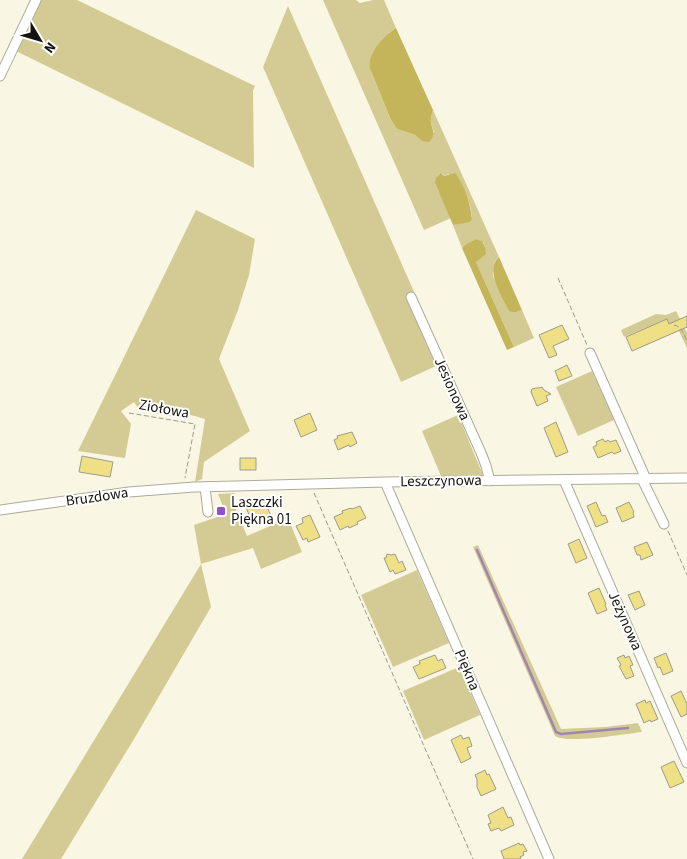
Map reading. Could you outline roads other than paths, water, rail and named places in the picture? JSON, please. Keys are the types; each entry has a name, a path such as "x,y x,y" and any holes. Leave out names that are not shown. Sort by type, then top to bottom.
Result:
{"street":[{"path":"0,76 36,0"},
{"name":"Jesionowa","path":"411,297 482,455 490,481"},
{"path":"590,353 664,524"},
{"name":"Leszczynowa","path":"194,487 385,482 687,478"},
{"name":"Jeżynowa","path":"564,480 687,763"},
{"name":"Piękna","path":"385,482 549,859"},
{"path":"205,486 208,512"},
{"name":"Bruzdowa","path":"0,510 129,492 194,487"}],"waterway":[{"path":"477,550 556,732 561,734 628,728"}],"place":[{"name":"Laszczki Piękna 01","path":"221,511"}]}
